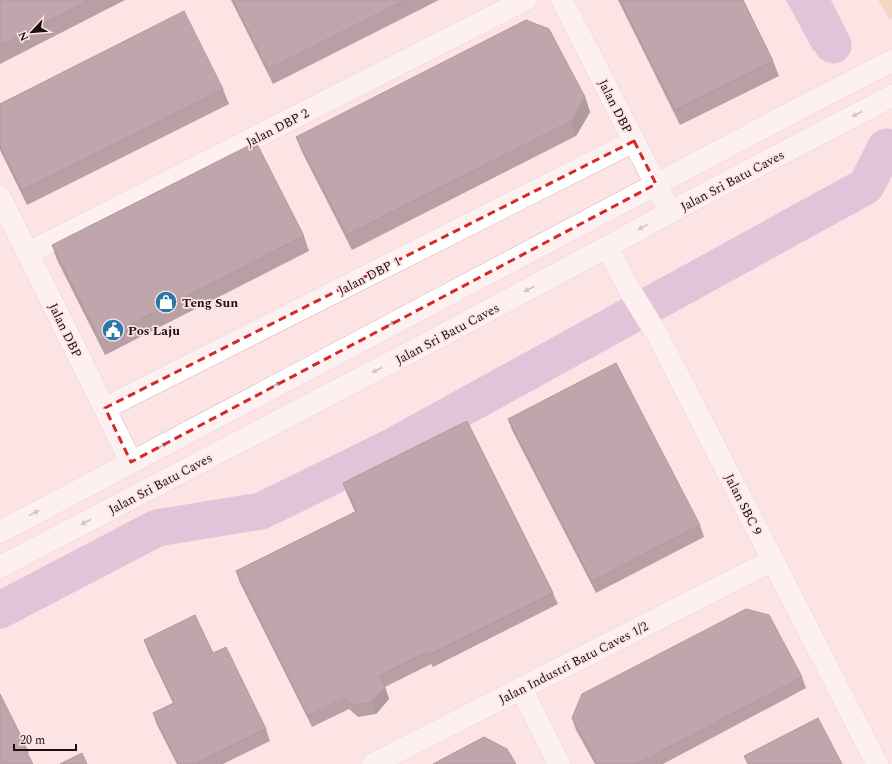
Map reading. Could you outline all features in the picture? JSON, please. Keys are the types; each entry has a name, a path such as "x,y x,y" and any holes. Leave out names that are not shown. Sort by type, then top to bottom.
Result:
{"street":[{"name":"Jalan DBP 2","path":"28,253 525,0"},
{"name":"Jalan DBP","path":"562,0 670,212"},
{"path":"0,532 656,184 892,61"},
{"name":"Jalan Sri Batu Caves","path":"0,567 422,346 607,248 670,212 892,96"},
{"name":"Jalan DBP 1","path":"104,408 634,141"},
{"name":"Jalan DBP","path":"0,197 131,462"},
{"name":"Jalan SBC 9","path":"607,248 629,290 658,336 877,764"},
{"name":"Jalan Industri Batu Caves 1/2","path":"373,764 773,560"},
{"path":"521,688 559,764"}],"highlighted area":[{"path":"634,141 656,184 131,462 105,408"}],"shaded area":[{"path":"786,0 821,0 837,37 814,52"},
{"path":"878,0 892,0 892,18 890,20"}],"building":[{"path":"0,0 90,0 0,46"},
{"path":"233,0 405,0 268,69"},
{"path":"620,0 743,0 773,61 675,110"},
{"path":"184,11 223,89 22,190 0,146 0,104"},
{"path":"526,20 549,29 585,97 571,121 347,235 296,137"},
{"path":"256,142 304,236 100,340 52,245"},
{"path":"616,363 700,525 592,581 508,419"},
{"path":"467,421 553,593 429,655 427,652 379,676 385,687 371,702 353,705 344,698 308,716 236,571 357,511 343,483"},
{"path":"746,609 769,615 802,677 637,764 597,764 572,718 582,694"},
{"path":"195,615 213,653 226,647 266,729 198,762 199,764 178,764 153,713 174,703 144,640"},
{"path":"0,694 24,742 22,743 33,764 0,764"},
{"path":"818,718 842,764 748,764 744,756"},
{"path":"484,737 507,749 516,764 433,764"},
{"path":"82,753 87,764 60,764"}],"waterway":[{"path":"810,0 833,45"},
{"path":"0,610 157,528 261,511 386,450 866,186 886,147"}],"place":[{"name":"Teng Sun","path":"166,302"},
{"name":"Pos Laju","path":"113,330"}]}
